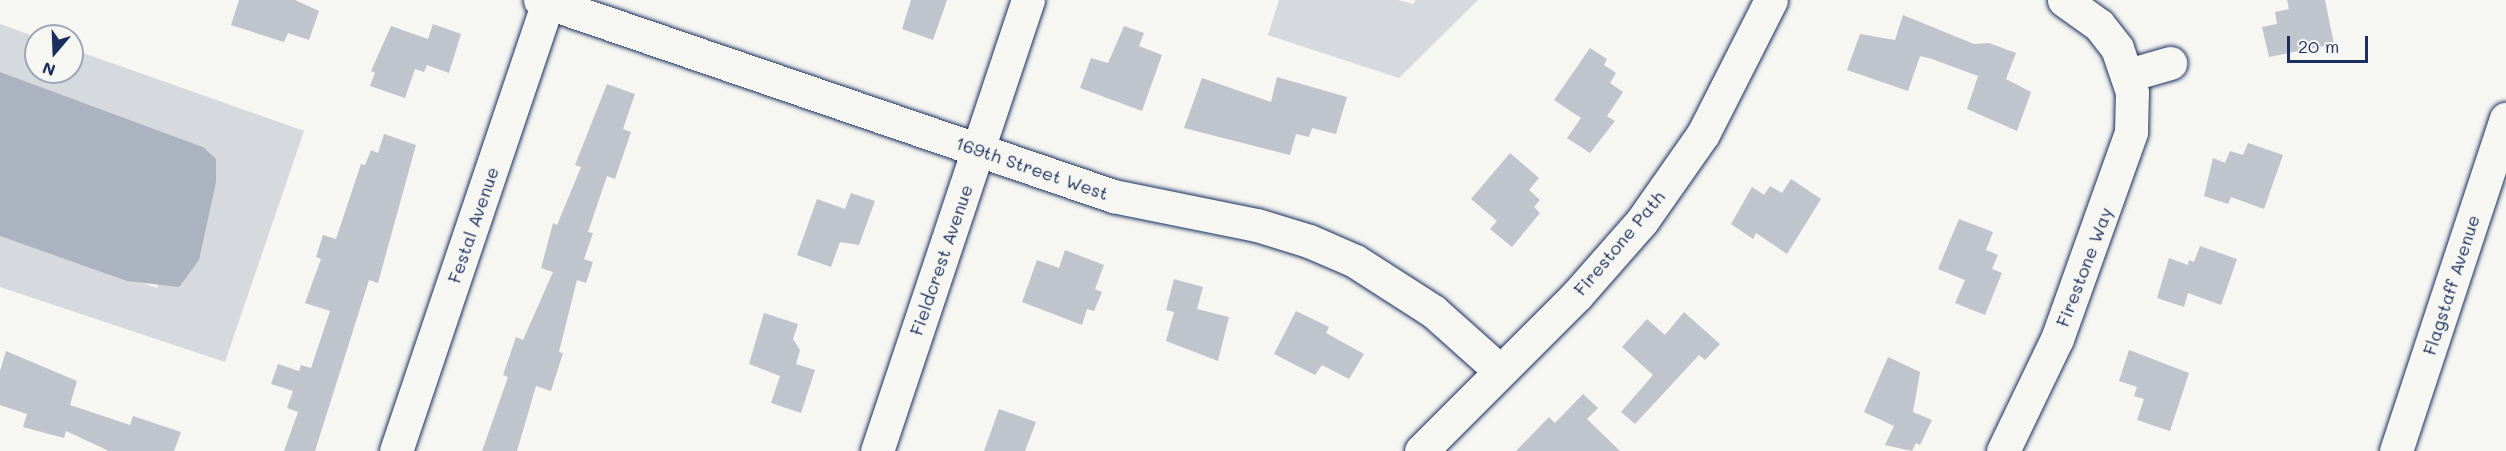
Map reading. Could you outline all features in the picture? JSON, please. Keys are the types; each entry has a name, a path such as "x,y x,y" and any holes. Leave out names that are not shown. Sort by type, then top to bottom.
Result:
{"street":[{"name":"Fieldcrest Avenue","path":"877,451 1028,0"},
{"name":"Firestone Path","path":"1421,451 1499,370 1577,295 1642,221 1703,134 1771,0"},
{"name":"Firestone Way","path":"2003,451 2057,339 2127,148 2133,112 2128,75 2117,48 2099,25 2064,0"},
{"name":"169th Street West","path":"546,1 1145,205 1257,225 1327,249 1355,261 1433,311 1499,370"},
{"name":"Festal Avenue","path":"396,451 546,1"},
{"path":"2128,75 2170,63"},
{"name":"Flagstaff Avenue","path":"2396,451 2506,119"}],"shaded area":[{"path":"1279,0 1398,0 1413,4 1416,0 1478,0 1399,78 1268,35"},
{"path":"0,24 24,33 24,81 0,72"},
{"path":"84,53 304,131 225,362 0,287 0,236 157,288 203,147 32,84 84,84"},
{"path":"0,72 24,81 24,84 32,84 203,147 216,159 216,182 199,260 179,287 127,281 0,236"}],"building":[{"path":"239,0 295,0 319,11 309,40 288,33 284,42 231,25"},
{"path":"911,0 947,0 933,40 902,29"},
{"path":"2287,0 2325,0 2334,44 2269,57 2262,27 2277,24 2275,12 2289,9"},
{"path":"1903,15 1974,44 1989,43 2016,53 2006,79 2031,92 2017,131 1967,109 1978,76 1932,59 1920,56 1908,91 1847,70 1860,34 1895,40"},
{"path":"433,24 461,34 449,73 427,65 424,72 415,69 405,98 370,86 375,73 371,71 391,26 428,39"},
{"path":"1124,26 1144,33 1139,46 1162,55 1142,111 1080,88 1091,58 1108,63"},
{"path":"1590,48 1607,59 1604,65 1616,73 1610,83 1623,92 1607,116 1615,121 1590,153 1567,138 1581,118 1554,100"},
{"path":"1277,77 1347,97 1336,134 1312,128 1309,137 1296,134 1290,155 1184,128 1202,78 1271,102"},
{"path":"607,84 635,94 623,129 631,132 615,179 607,176 588,232 593,233 584,259 593,262 586,283 577,280 559,352 563,353 551,391 536,386 517,451 482,451 508,377 503,375 516,337 523,340 553,272 541,268 553,223 557,225 581,167 575,165"},
{"path":"384,134 416,145 378,283 369,280 315,451 284,451 298,412 287,408 293,391 271,384 278,364 299,371 301,365 311,368 330,311 305,303 321,259 316,257 323,235 336,239 361,164 365,165 371,150 378,153"},
{"path":"2248,143 2283,155 2264,209 2231,197 2228,204 2204,196 2213,158 2225,163 2230,151 2243,155"},
{"path":"1510,153 1539,178 1529,190 1540,200 1534,207 1540,213 1512,247 1490,229 1497,221 1471,199"},
{"path":"1791,179 1821,199 1787,254 1756,233 1753,239 1731,224 1752,187 1764,195 1770,186 1782,193"},
{"path":"851,193 875,201 859,245 840,242 831,267 797,255 817,199 845,209"},
{"path":"1959,219 1993,232 1986,250 1998,255 1992,269 2002,273 1985,315 1955,303 1965,280 1938,269"},
{"path":"2200,246 2237,259 2221,305 2188,293 2184,307 2157,298 2169,258 2188,265 2189,260 2194,262"},
{"path":"1065,250 1104,265 1095,289 1102,292 1094,311 1087,309 1082,325 1022,302 1037,260 1059,268"},
{"path":"1174,279 1203,287 1197,309 1229,317 1218,361 1166,341 1174,312 1166,310"},
{"path":"1296,311 1329,327 1326,333 1364,354 1349,379 1322,365 1315,375 1274,354"},
{"path":"1684,312 1720,344 1705,360 1699,355 1635,424 1621,412 1653,375 1622,347 1647,319 1665,335"},
{"path":"764,313 798,324 793,339 800,350 796,364 815,370 801,413 771,403 780,376 749,364"},
{"path":"2129,350 2189,373 2170,431 2137,420 2144,399 2134,396 2137,387 2119,381"},
{"path":"6,351 77,381 70,405 130,425 133,416 181,432 174,451 109,451 66,431 64,438 23,427 27,414 0,405 0,371"},
{"path":"1888,357 1920,372 1913,412 1932,420 1920,445 1916,443 1912,451 1885,445 1894,426 1864,412"},
{"path":"1583,394 1598,408 1587,419 1620,451 1516,451 1549,417 1555,423"},
{"path":"999,409 1036,422 1025,451 984,451"}]}
